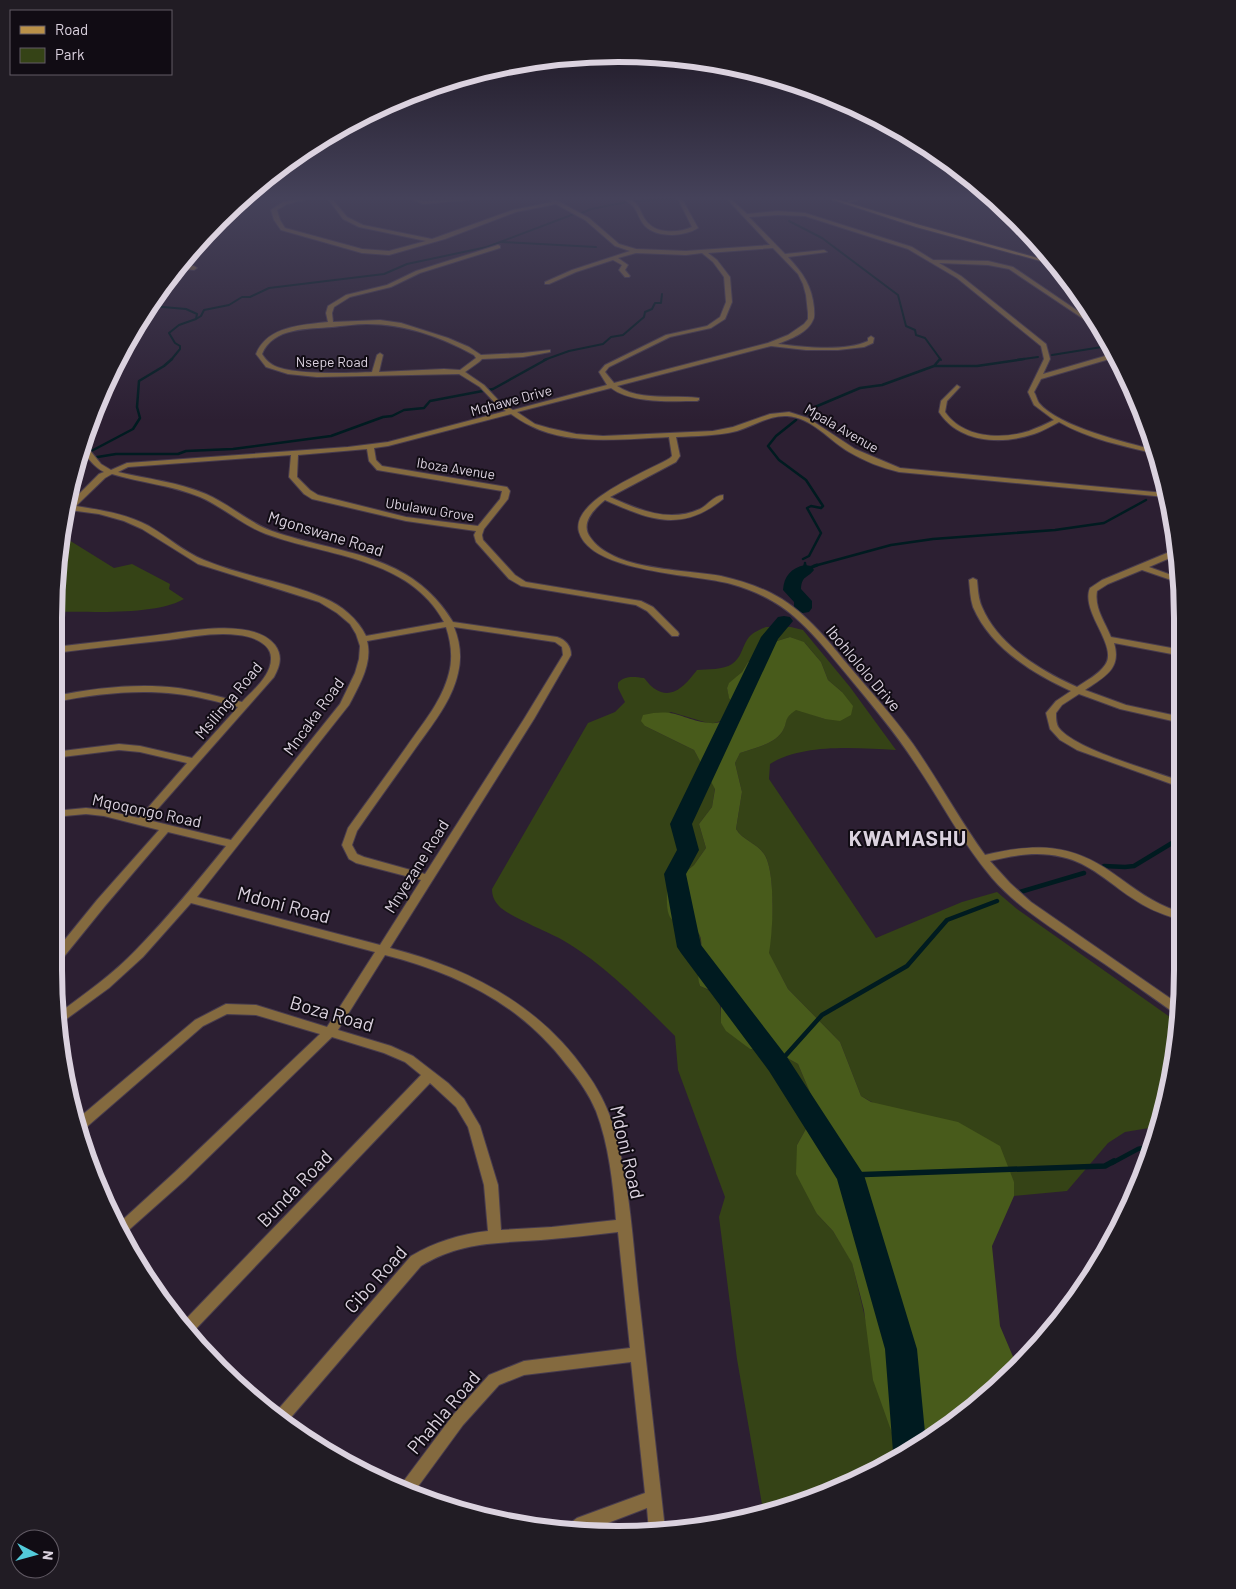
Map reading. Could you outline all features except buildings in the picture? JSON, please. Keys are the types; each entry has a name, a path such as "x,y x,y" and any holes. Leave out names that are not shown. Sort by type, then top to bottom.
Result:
{"street":[{"path":"331,325 329,312 331,306 344,298 389,286 416,273"},
{"path":"547,283 554,278 569,273"},
{"path":"697,399 639,396 627,393 614,386 602,375 603,369 668,336 709,327 723,318 729,302 727,278 724,273"},
{"name":"Mqhawe Drive","path":"75,503 90,486 109,471 139,463 370,448 770,344 795,334 807,325 811,319 810,295 806,282 800,273"},
{"path":"952,273 1042,343 1047,359 1031,392 1033,401 1044,412 1086,431 1147,449"},
{"path":"1020,273 1086,319"},
{"name":"Nsepe Road","path":"461,372 297,374 276,371 261,362 259,354 260,350 273,337 295,329 380,322 408,326 473,351 478,357"},
{"path":"770,344 796,349 852,347 867,345 871,342 871,338"},
{"path":"512,412 499,404 482,386 461,372 477,361 478,357 523,355 548,351"},
{"name":"Nsepe Road","path":"375,374 380,355"},
{"path":"1037,378 1108,357"},
{"path":"957,387 944,401 942,412 947,420 969,434 994,437 1026,434 1059,420"},
{"name":"Mpala Avenue","path":"512,412 539,428 576,436 603,438 722,432 772,415 789,414 806,419 852,451 899,470 1160,494"},
{"name":"Ibohlololo Drive","path":"672,435 676,456 673,460 604,497 586,512 582,533 588,542 596,550 614,559 633,565 702,575 739,584 783,604 806,621 908,746 983,859 1002,882 1029,905 1172,1006"},
{"name":"Iboza Avenue","path":"370,448 373,462 380,468 504,489 506,491 504,499 480,529"},
{"path":"88,452 98,465 109,471"},
{"name":"Ubulawu Grove","path":"295,452 293,477 306,492 315,497 406,519 480,529 479,540 518,582 638,603 650,609 675,634"},
{"name":"Mgonswane Road","path":"109,471 181,487 222,505 255,527 270,533 349,554 398,573 425,591 440,607 450,624 455,650 449,689 430,720 352,830 347,845 349,850 360,860 426,878"},
{"path":"604,497 651,516 671,518 693,516 701,513 720,497"},
{"name":"Mncaka Road","path":"65,1015 105,985 139,954 189,899 344,705 363,668 365,651 357,628 346,615 322,600 201,562 184,554 159,535 124,519 73,509"},
{"path":"1170,555 1104,582 1093,590 1092,602 1108,639 1112,656 1111,664 1102,675 1058,702 1051,713 1053,727 1063,738 1080,748 1174,782"},
{"path":"1142,567 1172,578"},
{"path":"973,580 978,608 992,631 1015,653 1030,664 1076,691 1138,712 1174,719"},
{"name":"Mnyezane Road","path":"125,1226 188,1169 331,1031 426,878 529,718 567,655 568,649 557,640 450,624 362,639"},
{"name":"Msilinga Road","path":"62,649 212,632 248,634 268,643 275,652 276,664 271,675 141,822"},
{"path":"1108,639 1174,651"},
{"path":"62,698 127,689 152,688 180,691 245,706"},
{"path":"62,754 119,747 140,749 194,762"},
{"name":"Mqoqongo Road","path":"62,813 86,811 233,844"},
{"path":"62,951 166,828"},
{"path":"983,859 1027,849 1050,850 1070,854 1088,862 1150,906 1174,914"},
{"name":"Mdoni Road","path":"189,899 382,950 451,972 483,986 540,1026 564,1051 599,1104 612,1151 625,1225 656,1525"},
{"name":"Boza Road","path":"83,1122 184,1035 212,1015 238,1008 256,1010 387,1048 409,1059 460,1103 474,1126 491,1185 495,1236"},
{"name":"Bunda Road","path":"190,1325 429,1075"},
{"name":"Cibo Road","path":"283,1414 416,1261 430,1251 446,1245 495,1236 557,1233 625,1225"},
{"name":"Phahla Road","path":"409,1486 458,1420 494,1380 524,1368 637,1354"},
{"path":"582,1525 653,1498"}],"green space":[{"path":"68,539 114,568 132,564 170,584 169,589 184,599 156,608 103,612 62,612"},
{"path":"766,627 791,627 803,630 850,687 896,750 831,748 798,753 783,757 770,764 769,779 876,938 962,902 997,892 1017,909 1171,1018 1163,1079 1151,1128 1125,1132 1108,1143 1067,1191 1014,1196 1014,1182 861,1096 840,1042 788,989 768,952 772,917 772,887 768,862 761,850 742,836 736,829 742,792 735,763 740,753 757,748 778,736 784,728 788,716 796,709 825,719 842,692 828,680 821,662 805,643 790,637 777,641 767,652 748,662 742,672 729,684 727,688 729,697 739,712 737,716 711,724 671,712 645,726 694,750 715,788 712,807 699,824 706,848 694,865 667,887 674,921 696,930 699,934 701,940 700,986 716,996 720,1004 721,1023 750,1049 775,1051 798,1064 817,1109 797,1145 817,1214 833,1231 852,1262 892,1433 904,1447 864,1469 831,1484 763,1508 737,1359 719,1217 725,1197 678,1070 675,1036 620,983 590,958 575,947 503,909 497,904 492,889 588,723 615,712 625,702 618,688 618,683 621,680 633,677 644,678 654,688 662,692 674,692 684,685 697,670 720,668 735,662 745,643 755,632"},
{"path":"790,637 804,642 821,662 828,680 842,692 853,706 851,715 840,721 825,719 796,710 787,718 782,732 778,736 757,748 740,753 735,763 742,792 736,829 742,836 761,850 768,862 772,887 772,931 769,953 788,989 840,1042 861,1096 871,1102 958,1122 1000,1146 1014,1182 1014,1196 992,1246 1000,1326 1015,1360 956,1412 904,1447 892,1433 873,1380 864,1310 852,1263 833,1231 817,1214 796,1174 797,1145 817,1109 798,1064 775,1051 750,1049 726,1031 721,1023 721,1006 714,992 700,986 698,980 700,936 694,929 675,922 667,909 667,887 694,865 706,848 699,824 712,807 715,789 694,750 645,726 641,721 643,715 664,712 713,723 737,716 739,711 729,698 727,688 729,683 742,672 748,662 767,652 777,641"}],"waterway":[{"path":"196,319 201,316 204,310 229,305 242,297 250,297 269,288 386,273"},
{"path":"869,273 898,295 906,326 915,330 916,335 925,338 941,360"},
{"path":"544,360 569,351 603,344 611,337 623,335 644,317 645,312 652,309 655,303 661,303 662,294"},
{"path":"158,307 186,309 197,314 196,319"},
{"path":"171,360 180,349 180,346 175,343 169,333 179,325 196,319"},
{"path":"1052,355 1103,347"},
{"path":"1016,360 1038,357"},
{"path":"86,459 116,454 178,454 186,451 233,449 331,436 383,417 392,416 404,410 424,408 430,401 493,389 547,359"},
{"path":"934,366 940,359"},
{"path":"934,366 977,366 1024,359"},
{"path":"88,453 133,429 140,418 137,407 139,381 171,360"},
{"path":"806,414 815,407 860,388 882,385 934,366"},
{"path":"796,420 776,436 768,446 779,460 806,480 823,506 821,508 811,506 807,508 821,533 809,556 803,559"},
{"path":"816,566 891,545 933,539 1055,530 1104,523 1146,500"},
{"path":"805,563 805,570 816,566"},
{"path":"803,608 803,601 792,590 792,586 796,575 805,570"},
{"path":"784,621 770,637 681,824 688,850 675,874 689,947 778,1064 850,1175 901,1349 909,1444"},
{"path":"1104,866 1134,866 1174,842"},
{"path":"1020,892 1084,873"},
{"path":"778,1064 822,1015 907,966 947,920 997,901"},
{"path":"1112,1163 1145,1147"},
{"path":"850,1175 1105,1166 1114,1161"}],"district":[{"name":"KWAMASHU","path":"908,837"}]}
